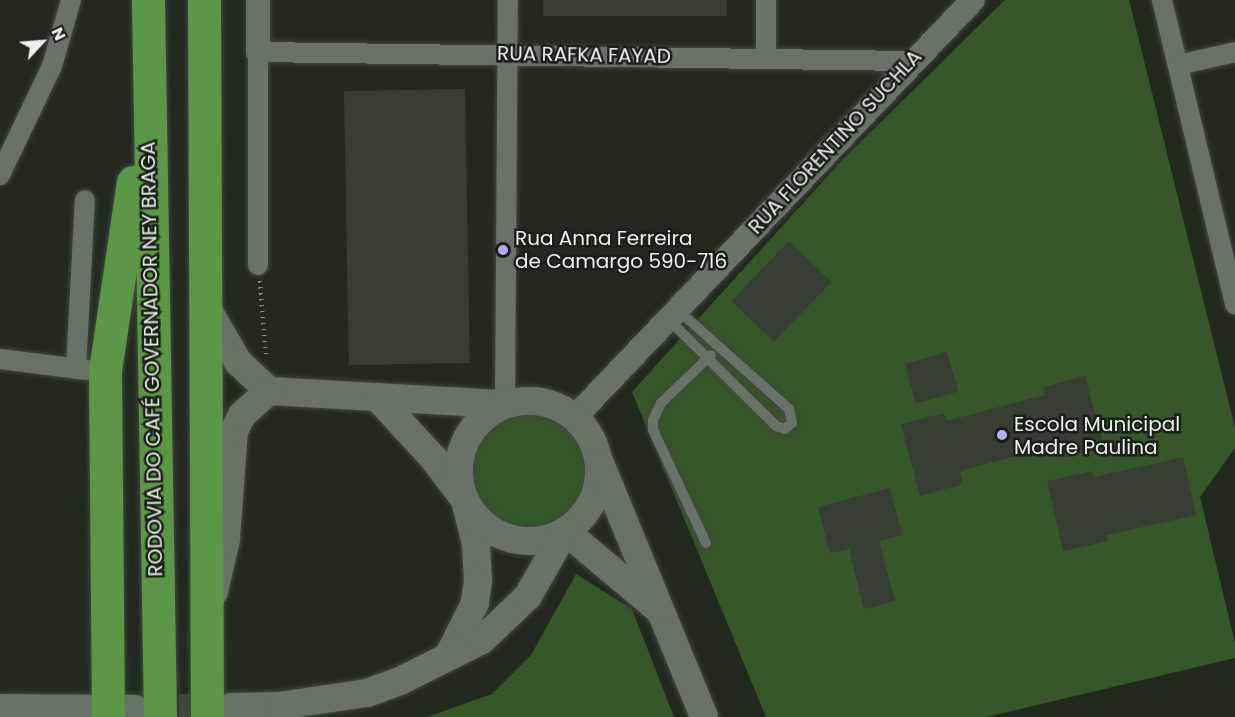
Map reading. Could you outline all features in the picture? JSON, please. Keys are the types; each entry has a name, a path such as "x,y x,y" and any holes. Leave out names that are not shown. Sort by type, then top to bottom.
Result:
{"highway":[{"name":"RODOVIA DO CAFÉ GOVERNADOR NEY BRAGA","path":"128,713 148,0"},
{"path":"204,0 202,301 208,617 219,712"},
{"path":"128,713 90,370 147,88"}],"main road":[{"path":"202,301 238,362 269,391 505,404 542,402 575,417 597,455 704,717"},
{"path":"208,617 226,539 234,431 242,415 269,391"},
{"path":"377,397 434,459 483,524 508,538 537,541 565,531 587,512 598,484 597,455"},
{"path":"449,655 475,603 478,581 476,544 459,471 464,443 481,419 505,404"},
{"path":"565,531 662,612"},
{"path":"219,712 367,693 402,680 482,640 515,610 542,576 565,531"},
{"path":"0,708 128,713"}],"street":[{"path":"0,175 51,66 71,0"},
{"path":"258,0 258,265"},
{"path":"505,404 508,0"},
{"path":"766,0 766,56"},
{"name":"RUA FLORENTINO SUCHLA","path":"575,417 911,61 973,0"},
{"path":"1162,0 1231,267 1235,304"},
{"name":"RUA RAFKA FAYAD","path":"258,52 766,56 911,61"},
{"path":"1178,65 1235,52"},
{"path":"0,359 90,370 85,200"}],"lane":[{"path":"673,314 789,409 792,423 785,429 776,426 708,359 673,314"},
{"path":"706,543 653,430 653,420 661,403 717,349"}],"path":[{"path":"258,265 269,391"}],"green space":[{"path":"1005,0 1129,0 1235,428 1235,448 1200,497 1235,643 1235,658 986,717 766,717 632,392 842,160"},
{"path":"529,411 552,416 571,429 584,448 589,471 584,494 571,513 552,526 529,531 506,526 487,513 474,494 469,471 474,448 487,429 506,416"},
{"path":"576,574 632,609 674,717 427,717 492,694 531,655"}],"building":[{"path":"543,0 727,0 727,16 543,16"},
{"path":"465,89 470,363 349,365 344,91"},
{"path":"789,241 831,282 774,342 731,301"},
{"path":"947,352 958,391 916,404 905,364"},
{"name":"Escola Municipal Madre Paulina","path":"1085,376 1104,447 1062,458 1058,445 960,471 963,484 920,496 901,424 944,413 946,421 1045,395 1043,387"},
{"name":"Escola Municipal Madre Paulina","path":"1183,457 1196,515 1107,535 1108,541 1063,551 1047,481 1092,471 1094,477"},
{"path":"890,488 902,535 879,541 895,601 864,609 849,549 830,553 818,507"}],"tunnel":[{"path":"137,709 229,707"}],"place":[{"name":"Rua Anna Ferreira de Camargo 590-716","path":"503,250"},
{"name":"Escola Municipal Madre Paulina","path":"1002,435"}]}
